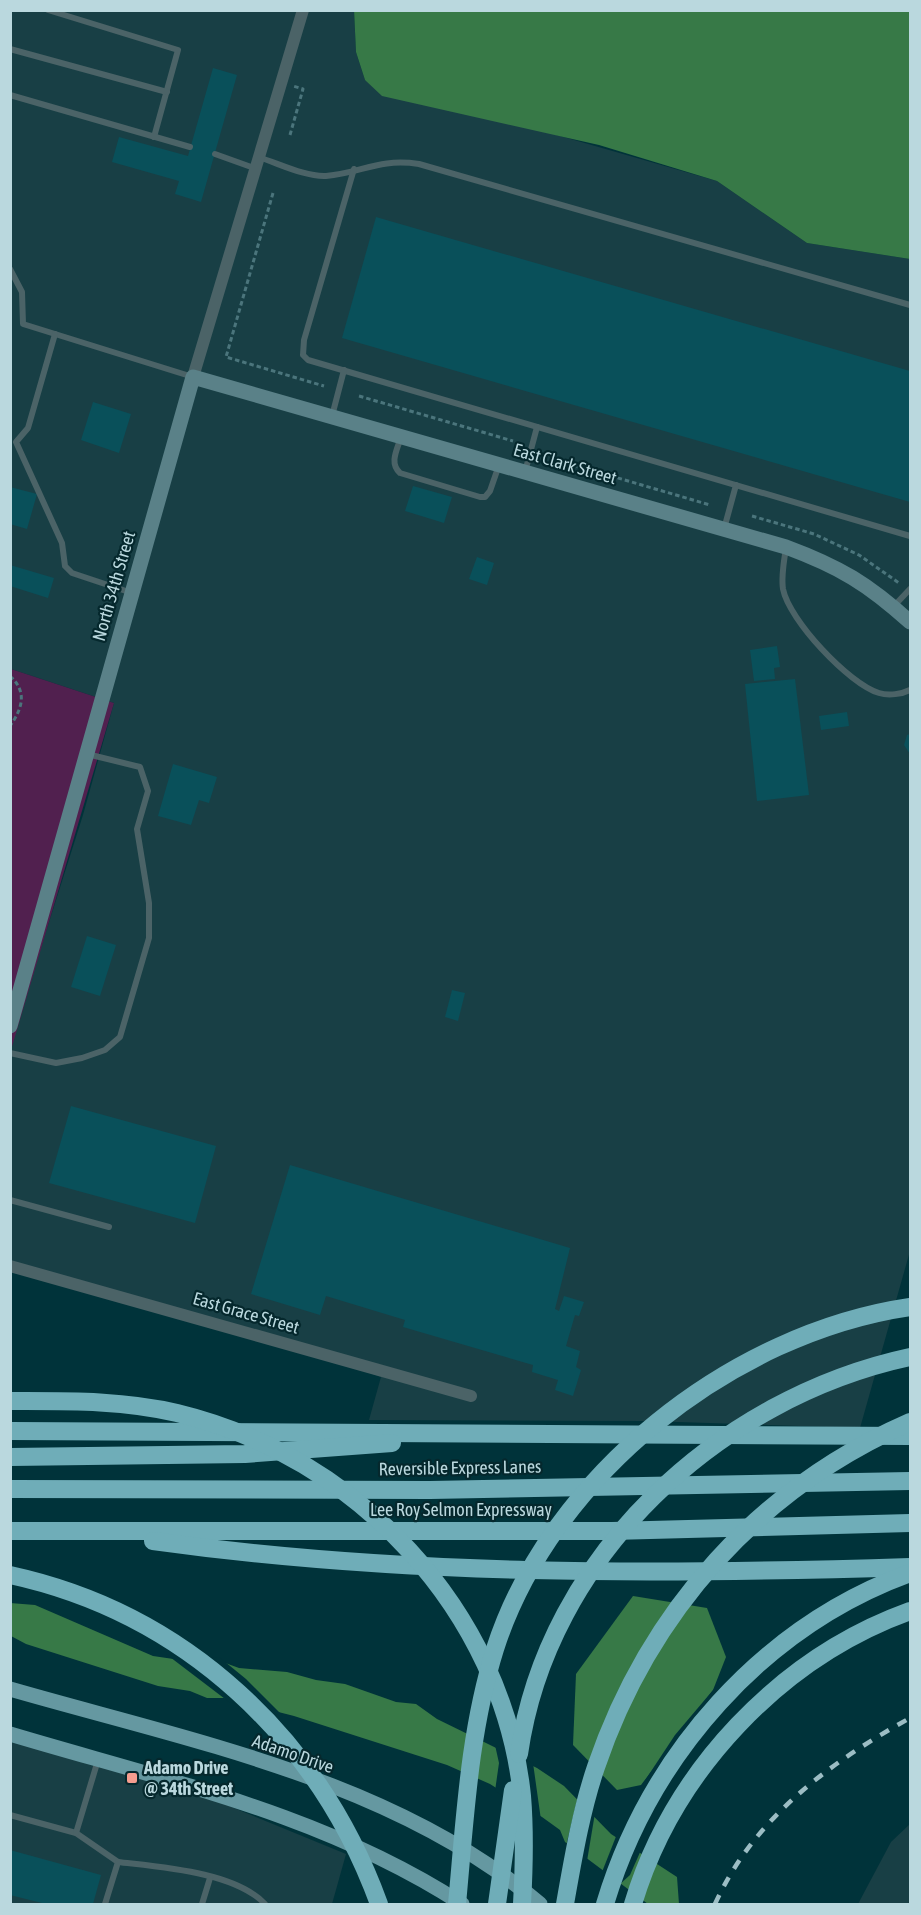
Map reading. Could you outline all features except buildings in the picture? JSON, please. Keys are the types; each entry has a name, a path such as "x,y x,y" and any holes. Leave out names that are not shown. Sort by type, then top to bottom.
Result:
{"highway":[{"path":"457,1905 471,1759 488,1675 510,1608 564,1519 599,1478 647,1430 722,1377 799,1338 851,1320 910,1307"},
{"path":"497,1905 523,1723 529,1702 544,1660 566,1615 611,1544 645,1505 682,1470 740,1428 800,1394 834,1380 910,1357"},
{"path":"10,1401 131,1406 177,1413 224,1426 266,1444 311,1468 351,1496 389,1529 421,1563 449,1601 483,1662 502,1710 522,1795 525,1865 522,1905"},
{"path":"566,1905 580,1827 604,1743 639,1666 682,1600 725,1548 794,1488 867,1443 910,1422"},
{"path":"10,1431 910,1436"},
{"path":"10,1457 307,1451 468,1434"},
{"name":"Reversible Express Lanes","path":"10,1489 430,1490 910,1481"},
{"name":"Lee Roy Selmon Expressway","path":"10,1531 612,1531 910,1523"},
{"path":"82,1531 161,1542 380,1563 484,1569 640,1573 910,1567"},
{"path":"605,1905 622,1855 653,1792 689,1736 743,1677 781,1645 824,1616 910,1573"},
{"path":"10,1575 90,1599 147,1627 208,1667 258,1709 308,1768 333,1804 364,1864 379,1905"},
{"path":"633,1905 652,1855 678,1803 708,1761 751,1712 777,1688 825,1653 873,1626 910,1611"}],"main road":[{"name":"Adamo Drive","path":"10,1689 285,1769 399,1814 473,1855 510,1879 540,1905"},
{"path":"10,1734 219,1794 294,1819 376,1855 462,1905"}],"street":[{"name":"North 34th Street","path":"10,1026 193,377 303,10"},
{"name":"East Clark Street","path":"193,377 786,547 827,562 856,577 910,622"},
{"name":"East Grace Street","path":"10,1266 471,1396"}],"lane":[{"path":"48,10 178,50 154,137"},
{"path":"10,49 167,92"},
{"path":"10,95 190,147"},
{"path":"215,154 325,176 397,161 419,164 910,305"},
{"path":"354,170 302,348 303,355 308,360 910,536"},
{"path":"10,269 22,292 23,324 193,377"},
{"path":"55,334 27,428 16,442 62,543 65,566 72,573 132,593"},
{"path":"331,417 344,370"},
{"path":"525,472 537,427"},
{"path":"401,436 394,461 394,466 400,473 480,497 490,491 499,465"},
{"path":"724,529 736,485"},
{"path":"786,547 782,573 783,590 791,609 826,651 853,678 879,693 902,694 910,690"},
{"path":"894,607 910,589"},
{"path":"10,1053 56,1063 82,1058 105,1050 120,1037 149,938 149,903 137,829 148,791 140,767 87,754"},
{"path":"10,1200 109,1227"},
{"path":"76,1833 98,1760"},
{"path":"10,1815 76,1833 118,1862 188,1870 255,1893 265,1905"},
{"path":"105,1905 118,1862"},
{"path":"202,1905 210,1878"}],"path":[{"path":"281,82 303,89 290,135"},
{"path":"273,193 226,357 324,386"},
{"path":"359,396 513,441"},
{"path":"560,461 710,505"},
{"path":"752,516 814,534 859,555 898,583"},
{"path":"10,676 22,691 22,704 10,726"}],"shaded area":[{"path":"354,10 910,11 910,259 807,243 717,181 599,145 382,96 365,80 356,52"},
{"path":"11,11 354,11 356,52 365,80 717,181 807,243 910,259 910,1251 860,1428 646,1421 369,1420 381,1377 314,1354 11,1263 11,1042 83,815 114,703 11,669"},
{"path":"11,669 114,703 11,1050"},
{"path":"633,1596 707,1608 726,1657 713,1690 641,1785 617,1790 573,1745 576,1674"},
{"path":"10,1603 35,1605 153,1656 194,1662 217,1660 239,1668 287,1672 316,1680 345,1684 396,1702 416,1704 437,1719 537,1768 564,1786 611,1834 677,1877 679,1904 648,1904 565,1842 560,1830 490,1784 447,1765 294,1716 224,1698 207,1698 190,1691 158,1686 26,1644 11,1636"},
{"path":"10,1737 200,1794 346,1854 332,1904 11,1904"},
{"path":"910,1824 910,1904 858,1904 891,1842"}],"pier":[{"path":"166,1654 194,1659 219,1657 246,1679 283,1716 229,1702"},
{"path":"719,1683 715,1692 640,1788 675,1735"},
{"path":"495,1745 533,1763 541,1820 495,1791 499,1763"},
{"path":"578,1796 595,1813 587,1861 566,1846"},
{"path":"617,1834 641,1850 630,1875 619,1885 602,1872"}],"railway":[{"path":"715,1904 731,1873 772,1819 823,1774 880,1735 910,1718"}],"place":[{"name":"Adamo Drive @ 34th Street","path":"132,1778"}]}
